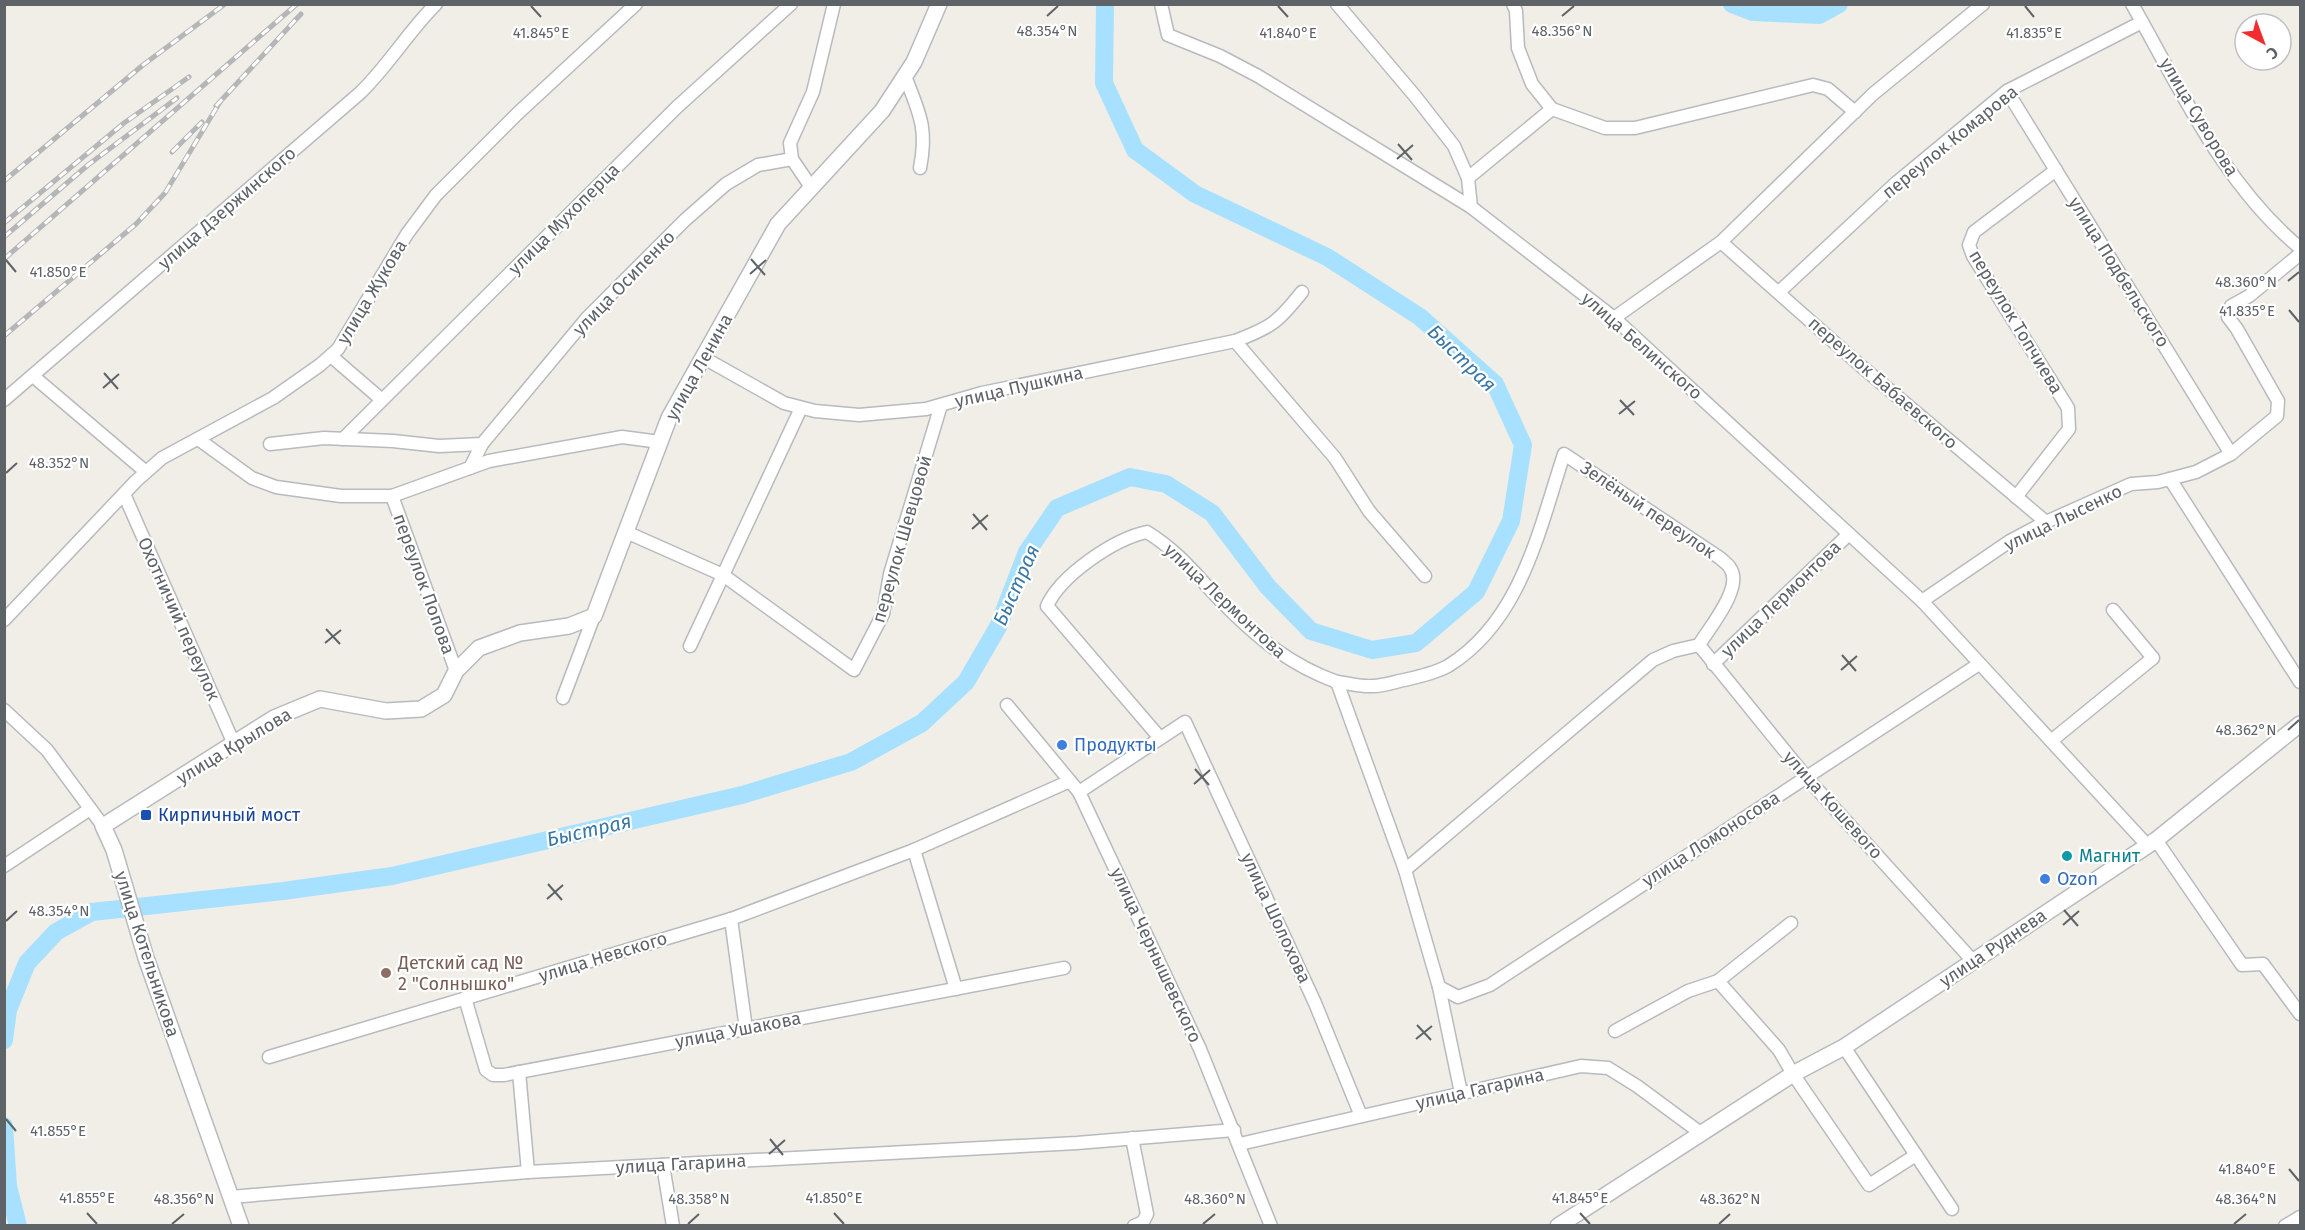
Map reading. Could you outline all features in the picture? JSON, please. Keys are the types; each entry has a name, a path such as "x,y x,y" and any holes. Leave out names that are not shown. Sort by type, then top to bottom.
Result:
{"street":[{"name":"улица Дзержинского","path":"4,400 360,93 379,74 400,43 436,4"},
{"name":"улица Жукова","path":"4,620 124,494 162,458 273,398 331,356 357,320 379,278 407,234 436,195 517,114 636,4"},
{"name":"улица Мухоперца","path":"343,439 677,107 790,4"},
{"path":"811,187 792,159 790,142 813,92 834,4"},
{"name":"улица Ленина","path":"563,698 669,418 778,224 882,111 914,62 939,4"},
{"name":"улица Белинского","path":"1161,4 1168,34 1220,56 1258,76 1471,207 1614,318 1922,602 2051,741 2151,842 2242,965 2263,964 2301,1014"},
{"path":"1337,4 1454,146 1468,178 1471,207"},
{"path":"1513,4 1516,11 1518,48 1532,84 1552,109 1605,128 1635,128 1813,85 1827,89 1855,112"},
{"path":"1614,318 1721,242 1873,94 1983,4"},
{"name":"улица Суворова","path":"2132,4 2223,164 2276,228 2301,248"},
{"name":"переулок Комарова","path":"1779,292 1896,183 2007,91 2142,22"},
{"path":"905,76 921,118 925,143 920,168"},
{"name":"улица Подбельского","path":"2007,91 2231,454"},
{"path":"1468,178 1552,109"},
{"name":"улица Осипенко","path":"470,468 482,444 587,318 686,220 726,184 758,165 792,159"},
{"name":"переулок Топчиева","path":"2016,497 2069,429 2068,408 1973,256 1969,245 1974,232 2056,170"},
{"name":"переулок Бабаевского","path":"1721,242 1861,366 2046,522"},
{"name":"улица Лысенко","path":"1922,602 2010,542 2046,522 2131,484 2170,479 2196,472 2231,454 2277,416 2278,401 2228,317 2231,306 2249,296 2301,254"},
{"name":"улица Пушкина","path":"704,358 784,404 801,408 859,416 926,409 982,393 1235,341 1261,332 1280,319 1302,292"},
{"path":"1235,341 1335,458 1369,511 1425,576"},
{"path":"331,356 382,400"},
{"path":"33,376 146,472"},
{"name":"переулок Шевцовой","path":"723,575 854,670 883,614 890,574 941,405"},
{"path":"690,646 801,408"},
{"path":"198,439 252,478 276,487 341,496 392,496 489,461 622,437 660,442"},
{"path":"270,444 324,438 439,446 482,444"},
{"name":"Зелёный переулок","path":"1336,682 1373,686 1418,677 1446,667 1472,648 1494,624 1510,601 1532,551 1564,454 1720,558 1732,569"},
{"path":"2170,479 2301,682"},
{"name":"Охотничий переулок","path":"124,494 234,744"},
{"name":"переулок Попова","path":"392,496 456,671"},
{"path":"626,532 723,575"},
{"name":"улица Лермонтова","path":"1160,738 1047,606 1053,592 1068,578 1113,544 1132,535 1147,532 1164,543 1193,568 1224,604 1280,655 1312,673 1336,682"},
{"name":"улица Лермонтова","path":"1713,664 1849,534"},
{"name":"улица Лермонтова","path":"1406,870 1653,660 1673,651 1699,645 1730,597 1733,583 1732,569"},
{"path":"2051,741 2153,658 2113,610"},
{"name":"улица Крылова","path":"103,826 274,718 320,699 386,711 421,709 444,695 456,671 479,648 520,633 569,626 594,616"},
{"name":"улица Кошевого","path":"1699,645 1806,777 1973,961"},
{"name":"улица Ломоносова","path":"1439,987 1458,997 1490,985 1979,664"},
{"path":"1336,682 1406,870 1439,987 1461,1093"},
{"name":"улица Чернышевского","path":"1007,705 1079,792 1200,1049 1240,1144 1270,1226"},
{"name":"улица Котельникова","path":"4,710 47,750 103,826 114,850 146,958 241,1226"},
{"name":"улица Шолохова","path":"1160,738 1185,722 1315,1004 1361,1116"},
{"name":"улица Руднева","path":"1558,1226 1793,1074 1844,1047 2151,842 2301,724"},
{"path":"1079,792 1160,738"},
{"name":"улица Невского","path":"268,1057 731,919 914,850 1070,781"},
{"path":"4,866 90,809"},
{"path":"914,850 956,989"},
{"path":"731,919 746,1029"},
{"path":"1615,1031 1689,991 1718,981 1791,923"},
{"name":"улица Ушакова","path":"465,998 486,1070 493,1075 519,1072 1064,968"},
{"path":"1718,981 1779,1050 1869,1185 1916,1155"},
{"path":"1844,1047 1952,1209"},
{"name":"улица Гагарина","path":"1240,1144 1581,1066 1608,1068 1637,1086 1702,1134"},
{"path":"519,1072 528,1172"},
{"name":"улица Гагарина","path":"231,1197 528,1172 1132,1138 1234,1130"},
{"path":"1132,1138 1147,1214 1143,1222 1134,1226"},
{"path":"663,1165 673,1226"},
{"path":"2284,1226 2301,1217"}],"waterway":[{"name":"Быстрая","path":"4,1040 8,1010 27,963 56,932 92,912 283,891 392,876 742,795 851,762 922,723 966,682 998,627 1027,552 1057,508 1130,477 1166,484 1212,513 1268,587 1311,631 1372,650 1416,643 1476,592 1511,521 1523,445 1495,384 1420,317 1327,257 1195,194 1135,150 1104,83 1105,4"},
{"name":"Быстрая","path":"1732,4 1753,12 1819,15 1839,4"},
{"name":"Быстрая","path":"4,1126 8,1186 18,1226"}],"railway":[{"path":"4,181 143,65 225,4"},
{"path":"4,259 297,4"},
{"path":"216,106 301,14"},
{"path":"4,223 124,123 189,77"},
{"path":"4,237 88,165 177,98"},
{"path":"4,336 136,224 165,193 220,102"},
{"path":"172,152 202,122"}],"place":[{"name":"Продукты","path":"1062,745"},
{"name":"Кирпичный мост","path":"146,815"},
{"name":"Магнит","path":"2067,856"},
{"name":"Ozon","path":"2045,879"},
{"name":"Детский сад № 2 \"Солнышко\"","path":"386,973"}]}
